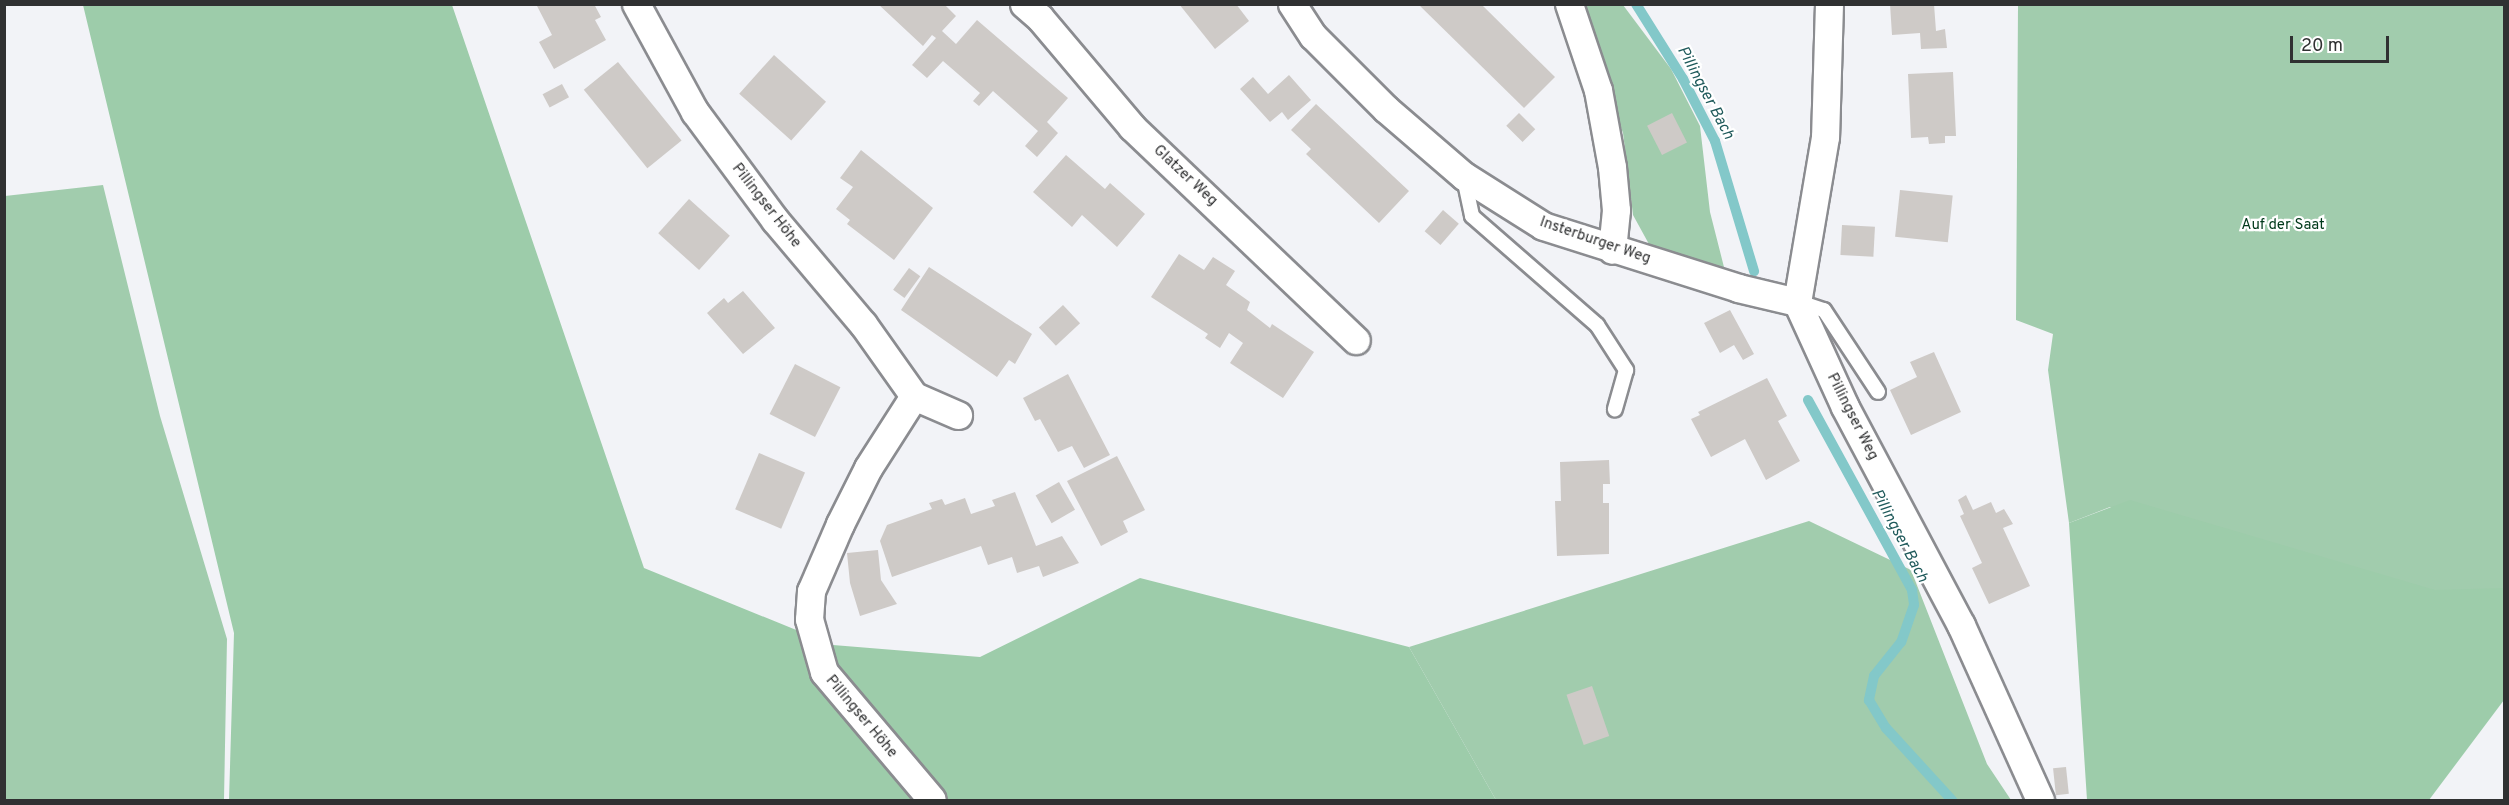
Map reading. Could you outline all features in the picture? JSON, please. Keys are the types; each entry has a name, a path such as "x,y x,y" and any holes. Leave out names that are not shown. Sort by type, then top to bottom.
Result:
{"street":[{"name":"Pillingser Höhe","path":"636,4 695,112 775,220 863,324 914,396 868,468 840,524 811,591 809,618 824,672 932,801"},
{"name":"Glatzer Weg","path":"1024,4 1040,18 1132,127 1356,340"},
{"name":"Insterburger Weg","path":"1292,4 1313,36 1386,109 1464,176 1543,226 1612,250 1797,302"},
{"path":"1569,4 1598,90 1612,167 1616,210 1612,250"},
{"path":"1797,302 1825,137 1829,4"},
{"name":"Pillingser Weg","path":"1797,302 1845,407 1961,625 2040,801"},
{"path":"914,396 958,416"}],"lane":[{"path":"1464,176 1472,216 1597,325 1626,370 1615,409"},
{"path":"1797,302 1824,310 1878,393"}],"green space":[{"path":"83,5 452,5 644,568 833,645 980,657 1140,578 1409,647 1496,800 229,800 234,633"},
{"path":"1581,5 1623,5 1671,69 1700,126 1710,212 1726,275 1650,246 1633,215 1623,133 1593,53"},
{"name":"Auf der Saat","path":"2018,5 2504,5 2504,688 2110,507 2069,523 2048,370 2053,334 2016,320"},
{"path":"103,185 160,416 227,639 224,800 5,800 5,196"},
{"path":"2130,500 2435,590 2504,588 2504,700 2429,800 2087,800 2069,523"},
{"path":"1809,521 1911,570 1987,764 2011,800 1496,800 1409,647"}],"building":[{"path":"536,4 594,4 601,17 595,20 606,40 554,69 539,42 552,35"},
{"path":"878,4 944,4 956,16 942,31 956,44 977,20 1068,98 1047,122 1058,133 1037,157 1025,146 1038,131 993,91 979,106 973,101 980,93 943,61 927,78 912,65 936,38 932,35 923,46"},
{"path":"1179,4 1236,4 1249,21 1215,49"},
{"path":"1418,4 1481,4 1555,77 1524,108"},
{"path":"1890,4 1934,4 1936,31 1945,29 1947,48 1921,49 1920,33 1892,35"},
{"path":"774,55 826,102 791,140 739,94"},
{"path":"618,62 682,140 647,168 584,90"},
{"path":"1953,72 1956,136 1945,136 1945,143 1929,144 1928,137 1911,138 1908,74"},
{"path":"1289,75 1311,100 1288,120 1282,112 1270,122 1240,89 1253,77 1268,94"},
{"path":"562,84 569,97 550,108 543,94"},
{"path":"1316,104 1409,191 1379,223 1306,154 1311,149 1291,130"},
{"path":"1519,113 1535,129 1523,142 1506,126"},
{"path":"1672,113 1687,142 1662,155 1647,126"},
{"path":"861,150 933,208 894,260 847,224 850,220 836,209 853,187 840,178"},
{"path":"1066,155 1105,189 1110,183 1145,214 1117,247 1082,215 1072,227 1033,192"},
{"path":"1900,190 1953,196 1948,242 1895,237"},
{"path":"689,199 730,236 699,270 658,233"},
{"path":"1443,210 1459,224 1440,245 1425,231"},
{"path":"1842,225 1875,227 1873,257 1840,255"},
{"path":"1179,254 1204,270 1213,257 1235,271 1226,285 1250,302 1247,310 1270,328 1272,324 1314,352 1283,398 1230,363 1243,343 1229,333 1220,348 1205,338 1208,334 1151,297"},
{"path":"929,267 1032,334 1015,364 1009,360 997,377 901,310"},
{"path":"909,268 920,276 904,298 893,290"},
{"path":"743,291 775,328 743,354 707,313 724,298 728,303"},
{"path":"1063,305 1080,323 1056,346 1039,328"},
{"path":"1730,310 1754,354 1743,360 1734,345 1720,353 1704,323"},
{"path":"1934,352 1961,412 1911,435 1890,390 1917,377 1910,362"},
{"path":"795,364 840,387 815,437 770,414"},
{"path":"1068,374 1110,455 1084,468 1072,446 1058,452 1040,419 1035,421 1023,398"},
{"path":"1767,378 1787,416 1778,421 1800,461 1766,480 1745,439 1711,457 1691,419 1700,415 1698,412"},
{"path":"759,453 805,473 781,529 735,509"},
{"path":"1117,456 1145,510 1123,521 1128,532 1101,546 1067,481"},
{"path":"1609,460 1610,484 1603,484 1603,503 1609,503 1609,554 1557,556 1555,501 1561,501 1560,462"},
{"path":"1059,482 1075,510 1052,523 1036,496"},
{"path":"1015,492 1036,546 1062,536 1079,563 1043,577 1039,566 1017,573 1012,557 988,565 981,546 892,577 880,541 887,525 932,509 929,503 942,499 945,505 965,498 971,514 995,506 992,500"},
{"path":"1966,495 1973,510 1991,502 1996,513 2004,509 2013,524 2003,528 2030,586 1989,604 1972,568 1982,563 1960,516 1964,514 1958,500"},
{"path":"878,550 881,580 897,604 860,616 850,583 847,553"},
{"path":"1592,686 1609,736 1584,745 1566,695"},
{"path":"2066,767 2069,794 2056,795 2053,768"}],"waterway":[{"name":"Pillingser Bach","path":"1636,4 1683,79 1715,141 1754,271"},
{"name":"Pillingser Bach","path":"1808,400 1912,590 1914,605 1901,642 1874,676 1869,700 1886,728 1952,800"}]}
